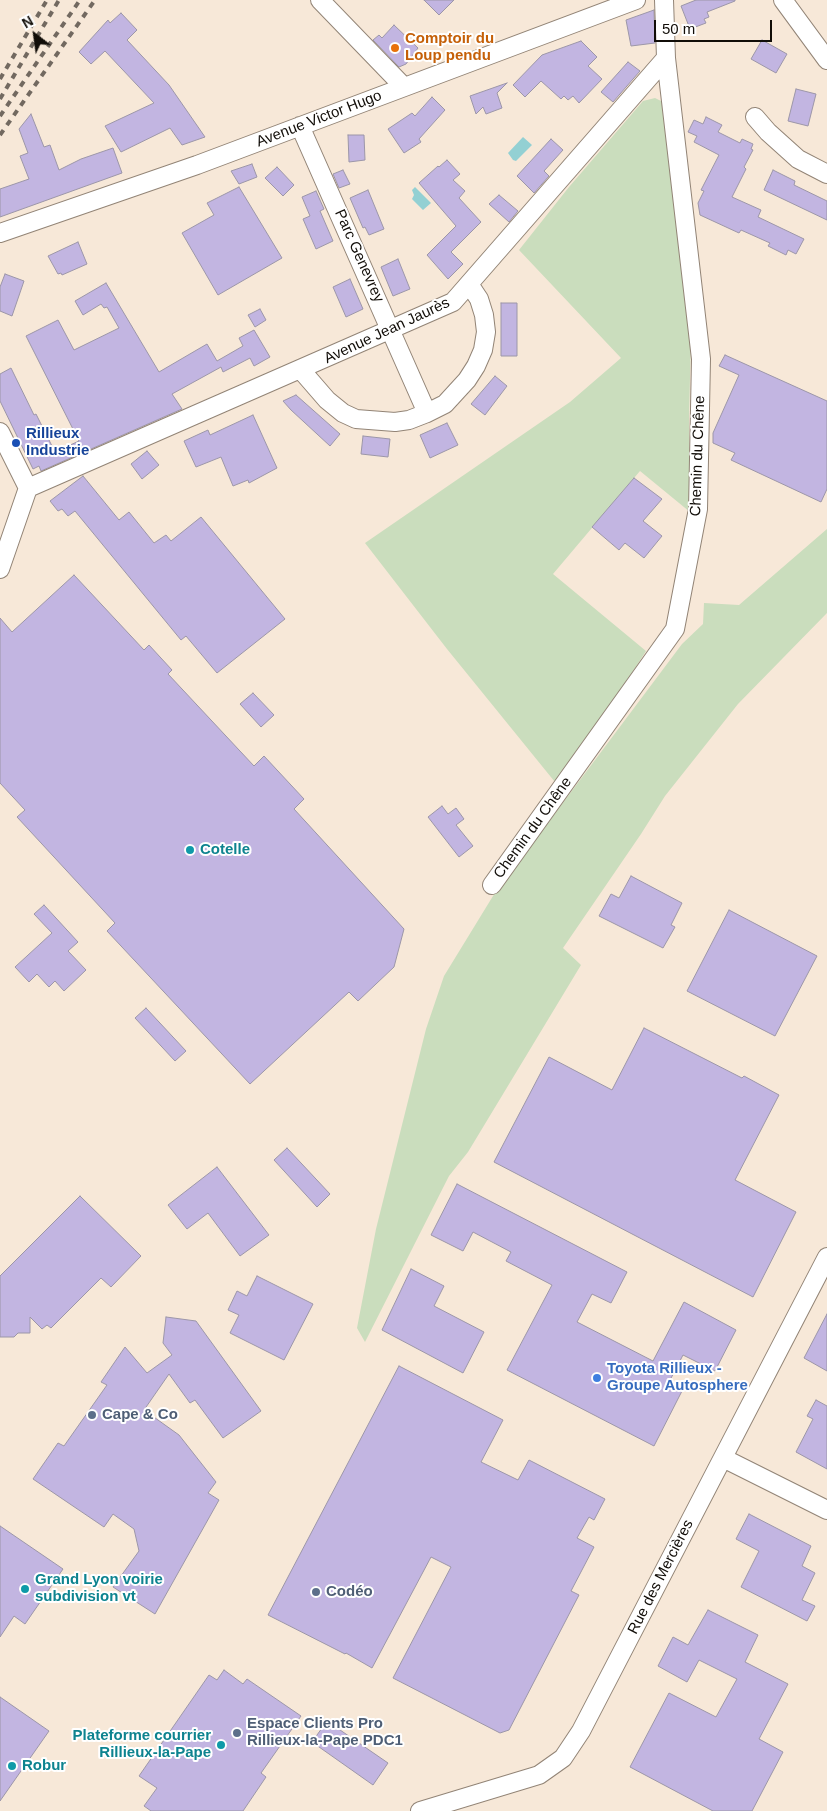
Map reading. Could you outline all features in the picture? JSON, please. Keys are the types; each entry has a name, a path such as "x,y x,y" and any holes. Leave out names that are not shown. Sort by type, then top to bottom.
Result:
{"street":[{"path":"320,0 404,87"},
{"name":"Avenue Victor Hugo","path":"0,233 197,165 636,0"},
{"path":"664,0 666,58"},
{"path":"783,0 827,60"},
{"name":"Avenue Jean Jaurès","path":"28,488 453,302 666,58"},
{"name":"Chemin du Chêne","path":"492,885 675,629 698,508 701,359 666,58"},
{"path":"755,116 768,132 798,159 827,174"},
{"name":"Parc Genevrey","path":"300,126 392,330 427,413"},
{"path":"301,370 327,400 343,413 356,419 394,422 409,420 445,404 456,394 476,366 483,350 486,332 484,315 479,299 469,284"},
{"path":"0,432 28,488 0,569"},
{"name":"Rue des Mercières","path":"420,1811 539,1775 563,1758 581,1731 827,1257"},
{"path":"723,1458 827,1510"}],"green space":[{"path":"655,98 663,102 691,337 689,418 690,512 640,471 553,574 646,651 559,787 447,649 365,543 570,402 621,358 519,250 569,187 643,101"},
{"path":"827,529 827,613 738,704 665,796 563,948 581,965 468,1152 449,1176 365,1342 357,1328 376,1229 426,1029 444,976 493,896 682,644 703,624 704,603 739,605"}],"water":[{"path":"523,137 532,145 516,161 513,160 508,153"},
{"path":"415,187 431,203 423,210 412,199 414,195 412,190"}],"building":[{"path":"424,0 454,0 439,15"},
{"path":"696,0 735,1 707,12 709,17 704,19 706,23 690,29 681,6"},
{"path":"654,10 655,43 631,46 626,20"},
{"path":"121,13 137,30 127,40 169,85 205,137 182,145 170,128 121,152 105,126 154,103 105,51 91,64 79,52 108,20 110,23"},
{"path":"394,25 418,48 406,64 399,67 373,40 379,35 382,38"},
{"path":"762,40 787,54 776,73 751,59"},
{"path":"581,41 597,57 588,66 602,79 579,103 573,96 568,100 564,96 561,99 541,81 525,97 513,85 542,55"},
{"path":"628,62 640,71 613,102 601,92"},
{"path":"507,83 497,93 502,108 486,114 483,107 476,114 470,96"},
{"path":"796,89 816,94 808,126 788,121"},
{"path":"432,97 445,110 419,139 421,142 404,153 388,129 412,113 415,116"},
{"path":"31,114 44,147 50,145 59,170 81,159 113,148 122,173 0,217 0,189 29,179 20,156 28,153 19,129"},
{"path":"706,117 722,125 718,132 740,143 742,139 753,144 751,149 753,150 744,167 746,169 732,197 761,210 758,217 804,239 796,254 788,250 786,255 768,246 770,243 741,230 739,233 700,215 698,203 704,191 701,190 719,155 694,142 697,136 688,132 694,120 703,124"},
{"path":"348,135 364,135 365,160 349,162"},
{"path":"551,139 563,150 544,171 549,176 534,193 517,176"},
{"path":"447,160 460,174 453,180 465,191 459,198 481,222 451,252 463,264 448,279 427,255 456,226 419,183"},
{"path":"252,164 257,177 239,184 231,171"},
{"path":"277,167 294,185 283,196 265,178"},
{"path":"343,170 350,184 339,188 333,174"},
{"path":"773,170 795,181 794,185 827,201 827,220 764,190"},
{"path":"239,187 282,258 218,295 182,233 214,215 207,203"},
{"path":"368,190 384,229 369,235 365,227 363,228 350,198"},
{"path":"316,191 324,209 320,211 333,241 316,249 303,219 310,216 302,197"},
{"path":"499,195 518,211 509,222 489,204"},
{"path":"78,242 87,264 62,275 61,273 58,274 48,256"},
{"path":"398,259 410,289 393,296 381,267"},
{"path":"5,274 24,281 12,316 0,311 0,287"},
{"path":"350,279 363,309 346,317 333,287"},
{"path":"106,283 159,372 207,344 217,361 243,346 239,338 254,330 270,357 254,366 250,358 223,372 221,367 172,394 182,409 41,471 39,466 33,469 0,401 0,374 11,368 55,452 79,441 26,336 58,320 74,350 119,328 107,307 104,308 101,304 83,315 75,301"},
{"path":"501,303 517,303 517,356 501,356"},
{"path":"260,309 266,320 255,327 248,315"},
{"path":"725,355 827,401 827,489 821,502 731,460 735,453 713,443 713,433 739,375 719,366"},
{"path":"495,376 507,386 485,415 471,404"},
{"path":"296,395 340,434 330,446 283,401"},
{"path":"253,415 277,468 249,483 248,480 233,486 221,457 196,467 184,441 208,430 210,435"},
{"path":"447,423 458,445 430,458 420,435"},
{"path":"363,436 390,439 388,457 361,454"},
{"path":"147,451 159,465 142,479 131,464"},
{"path":"83,476 119,520 129,512 154,543 166,535 171,541 201,517 285,619 217,673 186,636 181,640 75,511 68,516 62,509 58,511 50,501"},
{"path":"634,478 662,499 643,521 662,536 644,558 625,543 619,550 592,527"},
{"name":"Cotelle","path":"74,575 144,650 149,645 172,670 168,674 254,766 264,756 304,799 294,809 404,929 394,967 358,1001 349,992 250,1084 107,931 115,923 17,817 25,810 0,783 0,618 12,632"},
{"path":"253,693 274,715 261,727 240,704"},
{"path":"442,806 448,814 456,808 464,819 456,825 473,846 459,857 428,817"},
{"path":"631,876 682,903 671,925 675,927 663,948 599,916 611,894 619,898"},
{"path":"44,905 78,942 68,951 86,970 64,991 55,981 49,987 37,974 29,982 15,967 52,933 34,914"},
{"path":"729,910 817,956 775,1036 687,991"},
{"path":"146,1008 186,1051 175,1061 135,1018"},
{"path":"644,1028 779,1095 735,1180 796,1212 753,1297 494,1162 549,1057 612,1090"},
{"path":"287,1148 330,1194 317,1207 274,1160"},
{"path":"217,1167 269,1235 240,1256 208,1213 187,1229 168,1205"},
{"path":"457,1184 627,1272 611,1303 592,1294 577,1322 653,1361 684,1302 736,1330 715,1371 683,1355 668,1384 682,1391 654,1446 507,1370 552,1285 506,1261 511,1252 473,1232 463,1251 431,1235"},
{"path":"80,1196 141,1256 111,1287 101,1278 51,1328 47,1325 42,1329 30,1317 30,1333 18,1333 14,1337 0,1337 0,1276"},
{"path":"411,1269 444,1286 434,1306 484,1332 463,1373 382,1330"},
{"path":"257,1276 313,1304 284,1360 230,1333 239,1315 228,1310 237,1291 247,1296"},
{"path":"827,1314 827,1371 804,1358"},
{"path":"166,1317 196,1321 261,1411 223,1438 195,1400 190,1403 169,1374 144,1410 179,1435 216,1482 208,1493 219,1500 155,1614 113,1587 139,1551 134,1529 113,1514 104,1527 33,1479 58,1443 64,1446 107,1385 101,1382 125,1347 147,1373 172,1355 163,1343"},
{"path":"399,1366 503,1420 481,1462 518,1480 529,1460 605,1499 594,1520 589,1517 577,1538 594,1547 571,1591 579,1595 509,1730 500,1733 393,1678 451,1567 431,1557 372,1668 346,1653 268,1615"},
{"path":"816,1400 827,1406 827,1469 796,1452 813,1419 807,1416"},
{"path":"749,1514 811,1546 802,1566 815,1573 802,1600 815,1606 807,1621 741,1587 759,1551 736,1539"},
{"name":"Grand Lyon voirie subdivision vt","path":"0,1526 63,1569 25,1624 14,1616 0,1637"},
{"path":"708,1610 758,1635 745,1662 788,1684 759,1739 783,1752 752,1811 713,1811 630,1767 669,1693 716,1717 737,1679 699,1660 687,1682 658,1666 673,1637 688,1645"},
{"name":"Plateforme courrier Rillieux-la-Pape","path":"224,1670 243,1684 247,1679 301,1716 261,1773 266,1777 243,1811 151,1811 144,1806 157,1788 139,1776 209,1675 217,1680"},
{"name":"Robur","path":"0,1697 49,1731 0,1801"},
{"path":"327,1721 388,1763 373,1785 312,1742"}],"railway":[{"path":"0,79 47,0"},
{"path":"0,99 59,0"},
{"path":"0,116 80,0"},
{"path":"0,135 95,0"}],"place":[{"name":"Comptoir du Loup pendu","path":"395,48"},
{"name":"Rillieux Industrie","path":"16,443"},
{"name":"Cotelle","path":"190,850"},
{"name":"Toyota Rillieux - Groupe Autosphere","path":"597,1378"},
{"name":"Cape & Co","path":"92,1415"},
{"name":"Grand Lyon voirie subdivision vt","path":"25,1589"},
{"name":"Codéo","path":"316,1592"},
{"name":"Espace Clients Pro Rillieux-la-Pape PDC1","path":"237,1733"},
{"name":"Plateforme courrier Rillieux-la-Pape","path":"221,1745"},
{"name":"Robur","path":"12,1766"}]}
